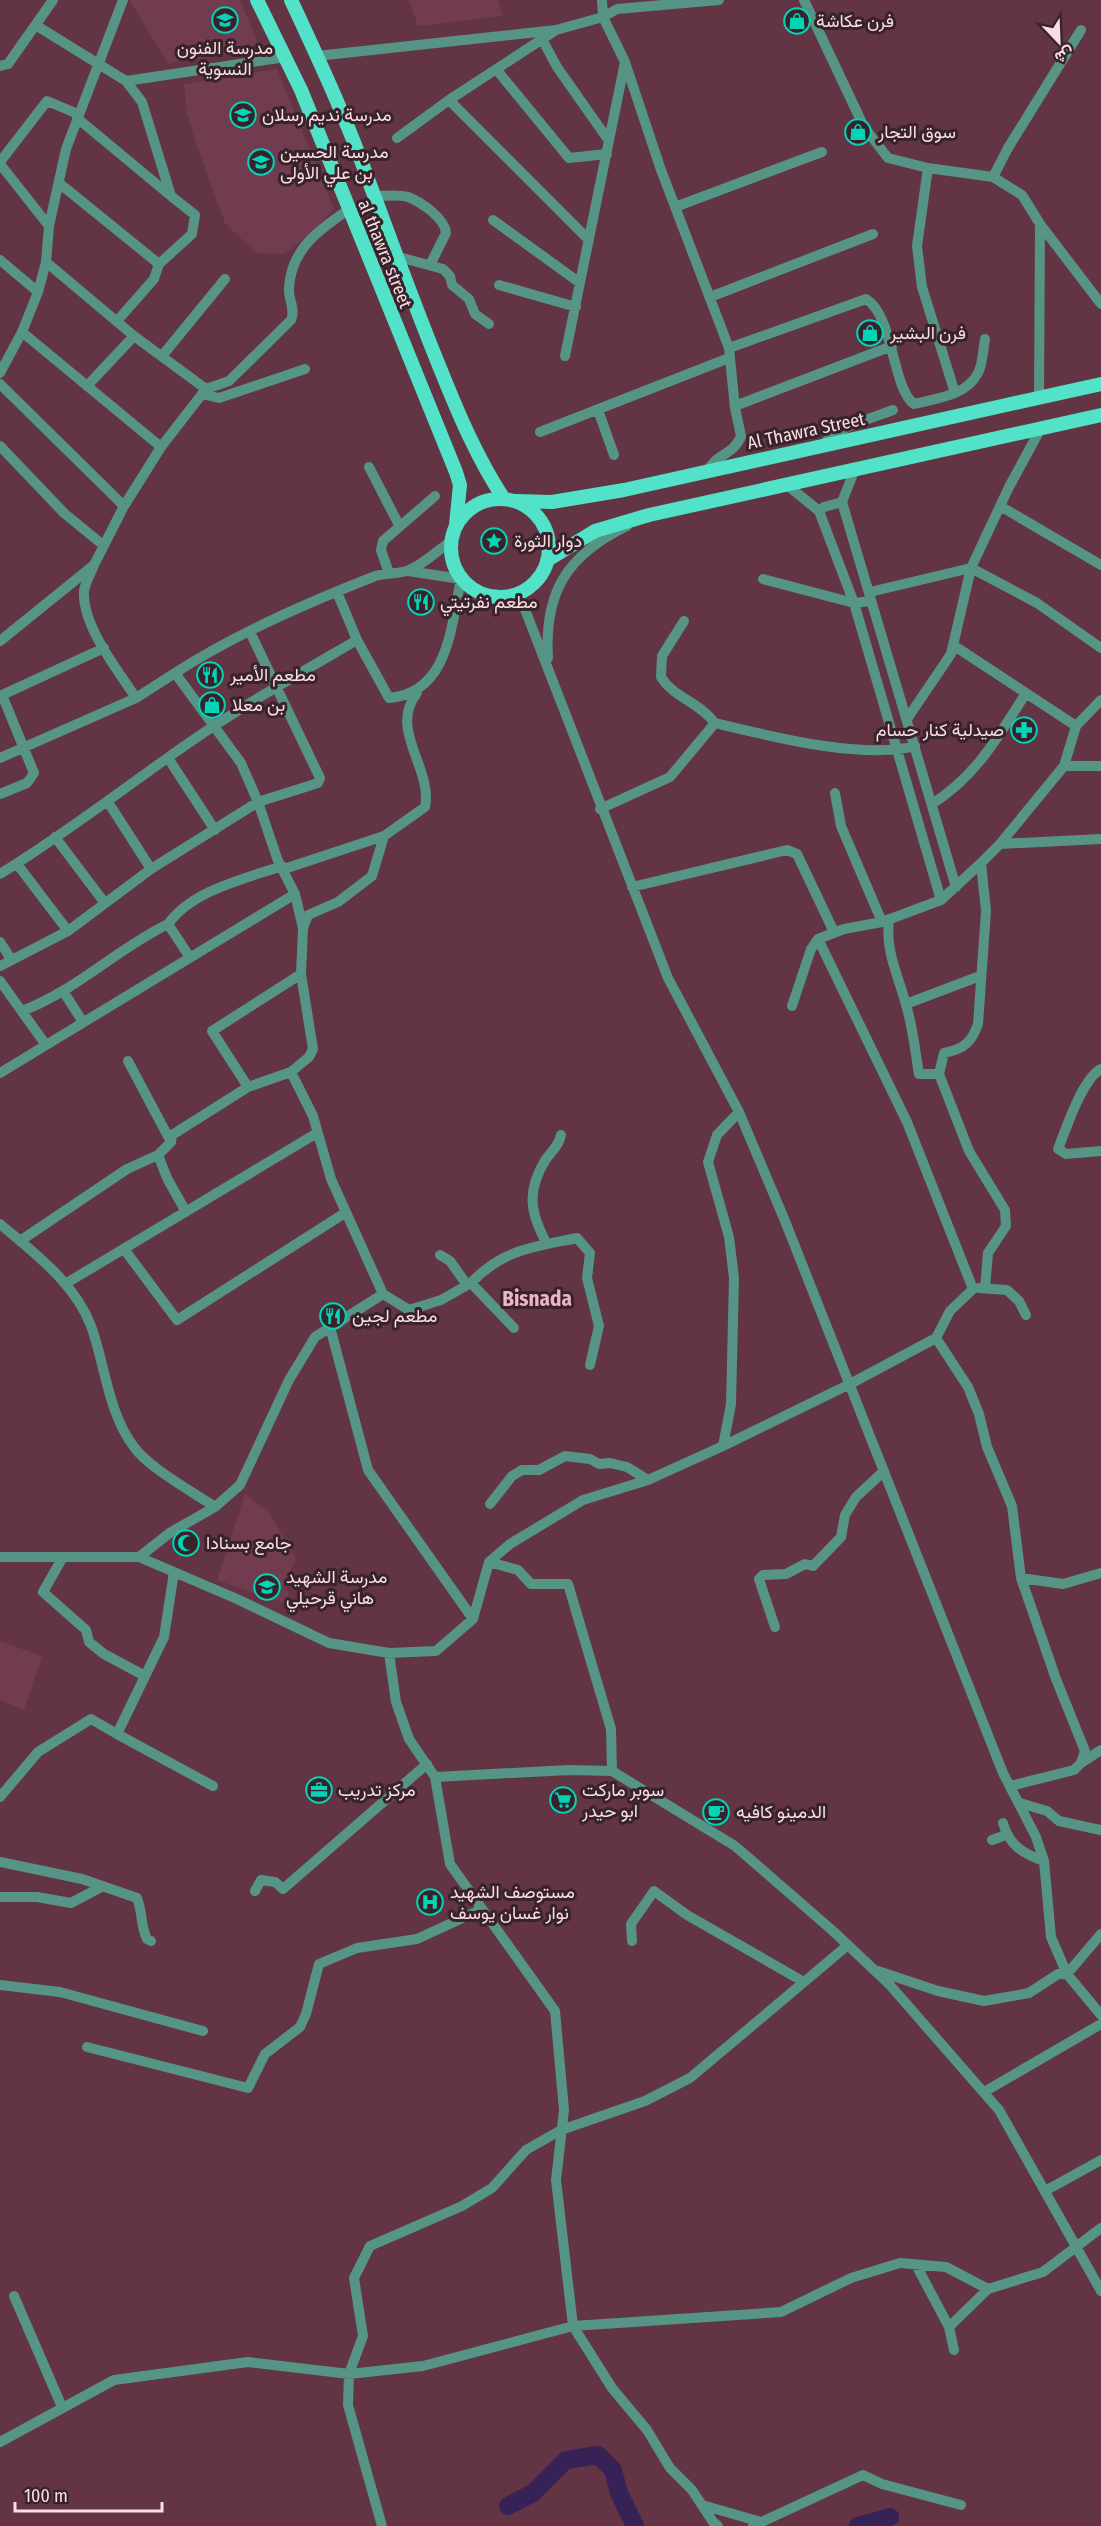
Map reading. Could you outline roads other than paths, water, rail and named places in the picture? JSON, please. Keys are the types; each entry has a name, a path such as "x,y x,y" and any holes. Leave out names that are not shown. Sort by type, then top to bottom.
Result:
{"main road":[{"name":"al thawra street","path":"257,0 286,57 456,472 460,485 456,525"},
{"name":"al thawra street","path":"291,0 317,56 374,195 395,256 460,417 486,471 510,500"},
{"name":"Al Thawra Street","path":"510,500 552,502 624,490 1101,384"},
{"path":"549,559 595,531 649,515 1101,415"},
{"path":"510,500 534,513 547,531 549,559 543,574 532,586 519,594 503,598 487,596 473,590 461,579 451,555 451,542 456,525 465,513 477,504 510,500"}],"street":[{"path":"0,77 4,65 37,26 53,0"},
{"path":"0,373 3,357 22,332 38,292 46,262 49,226 66,149 123,0"},
{"path":"602,0 603,17 625,62 729,353 741,436 740,441 731,451 711,462 707,472"},
{"path":"317,56 556,30 603,17 617,9 719,0"},
{"path":"804,0 864,126 888,158 928,168 993,177 1022,195 1040,224 1101,304"},
{"path":"37,26 126,81 142,102 171,196"},
{"path":"397,138 449,100 556,30"},
{"path":"993,177 1019,129 1081,30"},
{"path":"542,39 557,67 609,141"},
{"path":"126,81 286,57"},
{"path":"565,356 625,62"},
{"path":"496,69 569,158 607,154"},
{"path":"449,100 589,240"},
{"path":"49,226 0,163 48,101 77,116 195,215 196,224 192,234 159,264 154,279 117,321"},
{"path":"675,207 822,152"},
{"path":"928,168 917,246 919,267 922,287 956,393"},
{"path":"58,183 159,264"},
{"path":"374,195 406,196 420,202 446,228 446,233 430,265"},
{"path":"136,698 104,648 86,613 84,589 94,565 124,506 160,447 204,392 229,381 291,320 293,309 289,290 292,266 306,242 348,210"},
{"path":"493,220 580,283"},
{"path":"1040,224 1040,399"},
{"path":"710,297 873,234"},
{"path":"395,256 443,269 450,276 452,285 469,299 475,314 489,324"},
{"path":"0,260 38,292"},
{"path":"46,262 204,392 219,398 305,369"},
{"path":"162,356 225,279"},
{"path":"499,285 576,307"},
{"path":"540,432 866,299 875,308 892,346 910,401 914,404 956,393 979,372 985,339"},
{"path":"22,332 160,447"},
{"path":"87,386 134,336"},
{"path":"735,406 892,346"},
{"path":"0,384 124,506"},
{"path":"597,410 614,455"},
{"path":"822,446 829,438 846,429 893,411"},
{"path":"907,719 951,654 971,568 1041,428"},
{"path":"0,446 64,513 104,545"},
{"path":"369,467 399,525"},
{"path":"855,469 842,502 956,887"},
{"path":"787,485 819,511 854,603 941,900"},
{"path":"389,573 381,550 387,536 435,496"},
{"path":"819,511 824,507 842,502"},
{"path":"1000,506 1101,565"},
{"path":"549,667 548,619 555,590 564,574 593,546 649,515"},
{"path":"408,571 451,542"},
{"path":"0,641 94,565"},
{"path":"763,579 854,603 971,568 1037,603 1101,648"},
{"path":"0,758 136,698 199,658 250,632 376,575 408,571 461,579 442,661 408,705 407,730 425,790 425,807 384,836 213,891 175,914 168,924 99,965 63,991 42,1004 22,1011"},
{"path":"337,592 357,640 390,698 405,697 420,691"},
{"path":"519,594 549,667 600,809 668,978 739,1112 1010,1786 1020,1803 1044,1861 1051,1937 1067,1974 1101,2015"},
{"path":"684,621 662,656 661,676 672,689 704,709 715,723 855,749 897,750 915,746"},
{"path":"0,966 68,931 104,902 152,869 258,802 313,785 320,778 250,632"},
{"path":"0,874 276,687 357,640"},
{"path":"953,645 1076,726"},
{"path":"0,794 32,778 34,772 1,695 104,648"},
{"path":"20,1241 127,1169 158,1155 171,1142 172,1135 248,1087 291,1072 309,1057 313,1049 301,974 303,928 295,894 241,763 175,673"},
{"path":"932,804 972,773 1026,693"},
{"path":"792,1006 811,949 818,939 886,920 941,900 981,863 1000,844 1064,766 1076,726 1101,700"},
{"path":"600,809 670,777 715,723"},
{"path":"168,758 215,830"},
{"path":"1064,766 1101,766"},
{"path":"836,794 841,826 886,920 890,958 906,1004 919,1074 939,1074"},
{"path":"108,802 152,869"},
{"path":"303,928 308,915 338,902 372,876 384,836"},
{"path":"54,837 104,902"},
{"path":"1000,844 1101,839"},
{"path":"632,887 787,850 797,854 834,933"},
{"path":"981,863 986,911 978,1024 972,1041 957,1051 944,1053 939,1074 969,1151 1005,1210 1006,1226 988,1253 985,1288"},
{"path":"16,864 68,931"},
{"path":"0,1073 189,956 295,894"},
{"path":"168,924 189,956"},
{"path":"818,939 907,1122 973,1289"},
{"path":"0,942 11,959"},
{"path":"248,1087 212,1031 301,974"},
{"path":"906,1004 980,976"},
{"path":"0,981 46,1045"},
{"path":"63,991 83,1022"},
{"path":"128,1061 171,1142"},
{"path":"1101,1069 1094,1073 1088,1083 1071,1115 1058,1149 1066,1154 1101,1151"},
{"path":"291,1072 313,1116 331,1179 382,1294 409,1310 441,1300 471,1283 481,1272 521,1249 577,1238 590,1253 588,1278 599,1326 590,1365"},
{"path":"723,1446 731,1404 734,1278 729,1237 708,1162 717,1135 739,1112"},
{"path":"65,1284 317,1133"},
{"path":"547,1244 534,1220 532,1188 546,1159 560,1142 561,1135"},
{"path":"158,1155 166,1178 186,1212"},
{"path":"124,1249 177,1320 345,1213"},
{"path":"0,1224 75,1294 91,1326 105,1383 134,1447 160,1469 215,1507"},
{"path":"440,1255 450,1261 465,1282 471,1283 513,1328"},
{"path":"0,1557 139,1557 329,1643 389,1653 436,1651 473,1618 489,1562 510,1544 583,1500 648,1480 723,1446 850,1384 936,1338 950,1311 973,1289 1007,1290 1019,1301 1026,1315"},
{"path":"139,1557 171,1532 215,1507 240,1485 289,1380 315,1337 382,1294"},
{"path":"330,1327 368,1470 473,1618"},
{"path":"936,1338 968,1387 979,1414 987,1446 1012,1506 1022,1578 1056,1679 1085,1751 1081,1763"},
{"path":"490,1504 512,1476 522,1470 539,1470 566,1456 590,1459 599,1464 610,1463 627,1467 648,1480"},
{"path":"775,1627 759,1580 763,1575 786,1574 805,1564 813,1566 841,1537 845,1515 856,1497 884,1471"},
{"path":"63,1557 43,1592 86,1630 89,1642 96,1648 145,1676"},
{"path":"489,1562 518,1570 531,1584 568,1584 611,1729 612,1771"},
{"path":"117,1734 164,1637 174,1572"},
{"path":"1022,1578 1063,1584 1101,1573"},
{"path":"389,1653 396,1702 409,1739 435,1777 450,1863 555,2011 564,2110 556,2180 573,2326 587,2352 647,2430 670,2468 692,2490 718,2526"},
{"path":"0,1797 38,1752 91,1719 213,1786"},
{"path":"1010,1786 1074,1770 1101,1750"},
{"path":"255,1891 261,1880 275,1882 283,1889 427,1764"},
{"path":"435,1777 569,1770 612,1771 735,1846 889,1984 999,2110 1101,2291"},
{"path":"1020,1803 1047,1811 1059,1821 1101,1830"},
{"path":"1003,1823 1006,1835 1023,1852 1044,1861"},
{"path":"992,1840 1006,1835"},
{"path":"0,1862 82,1879 137,1898 144,1915 141,1927 147,1939 151,1941"},
{"path":"0,1897 37,1897 71,1902 103,1886"},
{"path":"632,1941 631,1924 654,1891 687,1915 804,1983"},
{"path":"87,2047 248,2088 265,2054 300,2027 306,2014 319,1964 357,1948 417,1939 482,1909"},
{"path":"872,1969 938,1991 984,2001 1029,1993 1058,1974 1067,1974 1101,1934"},
{"path":"382,2526 348,2405 349,2374 363,2336 354,2278 370,2246 462,2206 492,2188 526,2150 561,2130 645,2101 690,2078 848,1945"},
{"path":"0,1985 60,1992 202,2031"},
{"path":"984,2092 1101,2024"},
{"path":"1045,2191 1101,2160"},
{"path":"949,2327 988,2289 1043,2272 1101,2228"},
{"path":"0,2442 114,2380 248,2362 349,2374 423,2366 573,2326 781,2312 851,2278 900,2263 946,2267 988,2289"},
{"path":"916,2265 949,2327 954,2350"},
{"path":"14,2296 62,2407"},
{"path":"702,2505 757,2524 863,2475 882,2484 961,2505"}],"waterway":[{"path":"508,2506 533,2493 566,2460 598,2455 613,2470 619,2493 635,2526"},
{"path":"858,2526 890,2517"}],"place":[{"name":"مدرسة الفنون النسوية","path":"225,20"},
{"name":"فرن عكاشة","path":"797,21"},
{"name":"مدرسة نديم رسلان","path":"243,115"},
{"name":"سوق التجار","path":"858,132"},
{"name":"مدرسة الحسين بن علي الأولى","path":"261,162"},
{"name":"فرن البشير","path":"870,333"},
{"name":"دوار الثورة","path":"494,541"},
{"name":"مطعم نفرتيتي","path":"421,602"},
{"name":"مطعم الأمير","path":"210,675"},
{"name":"بن معلا","path":"212,705"},
{"name":"صيدلية كنار حسام","path":"1024,730"},
{"name":"مطعم لجين","path":"333,1316"},
{"name":"جامع بسنادا","path":"186,1543"},
{"name":"مدرسة الشهيد هاني قرحيلي","path":"267,1587"},
{"name":"مركز تدريب","path":"319,1790"},
{"name":"سوبر ماركت ابو حيدر","path":"563,1800"},
{"name":"الدمينو كافيه","path":"716,1812"},
{"name":"مستوصف الشهيد نوار غسان يوسف","path":"430,1902"}],"district":[{"name":"Bisnada","path":"537,1299"}]}
